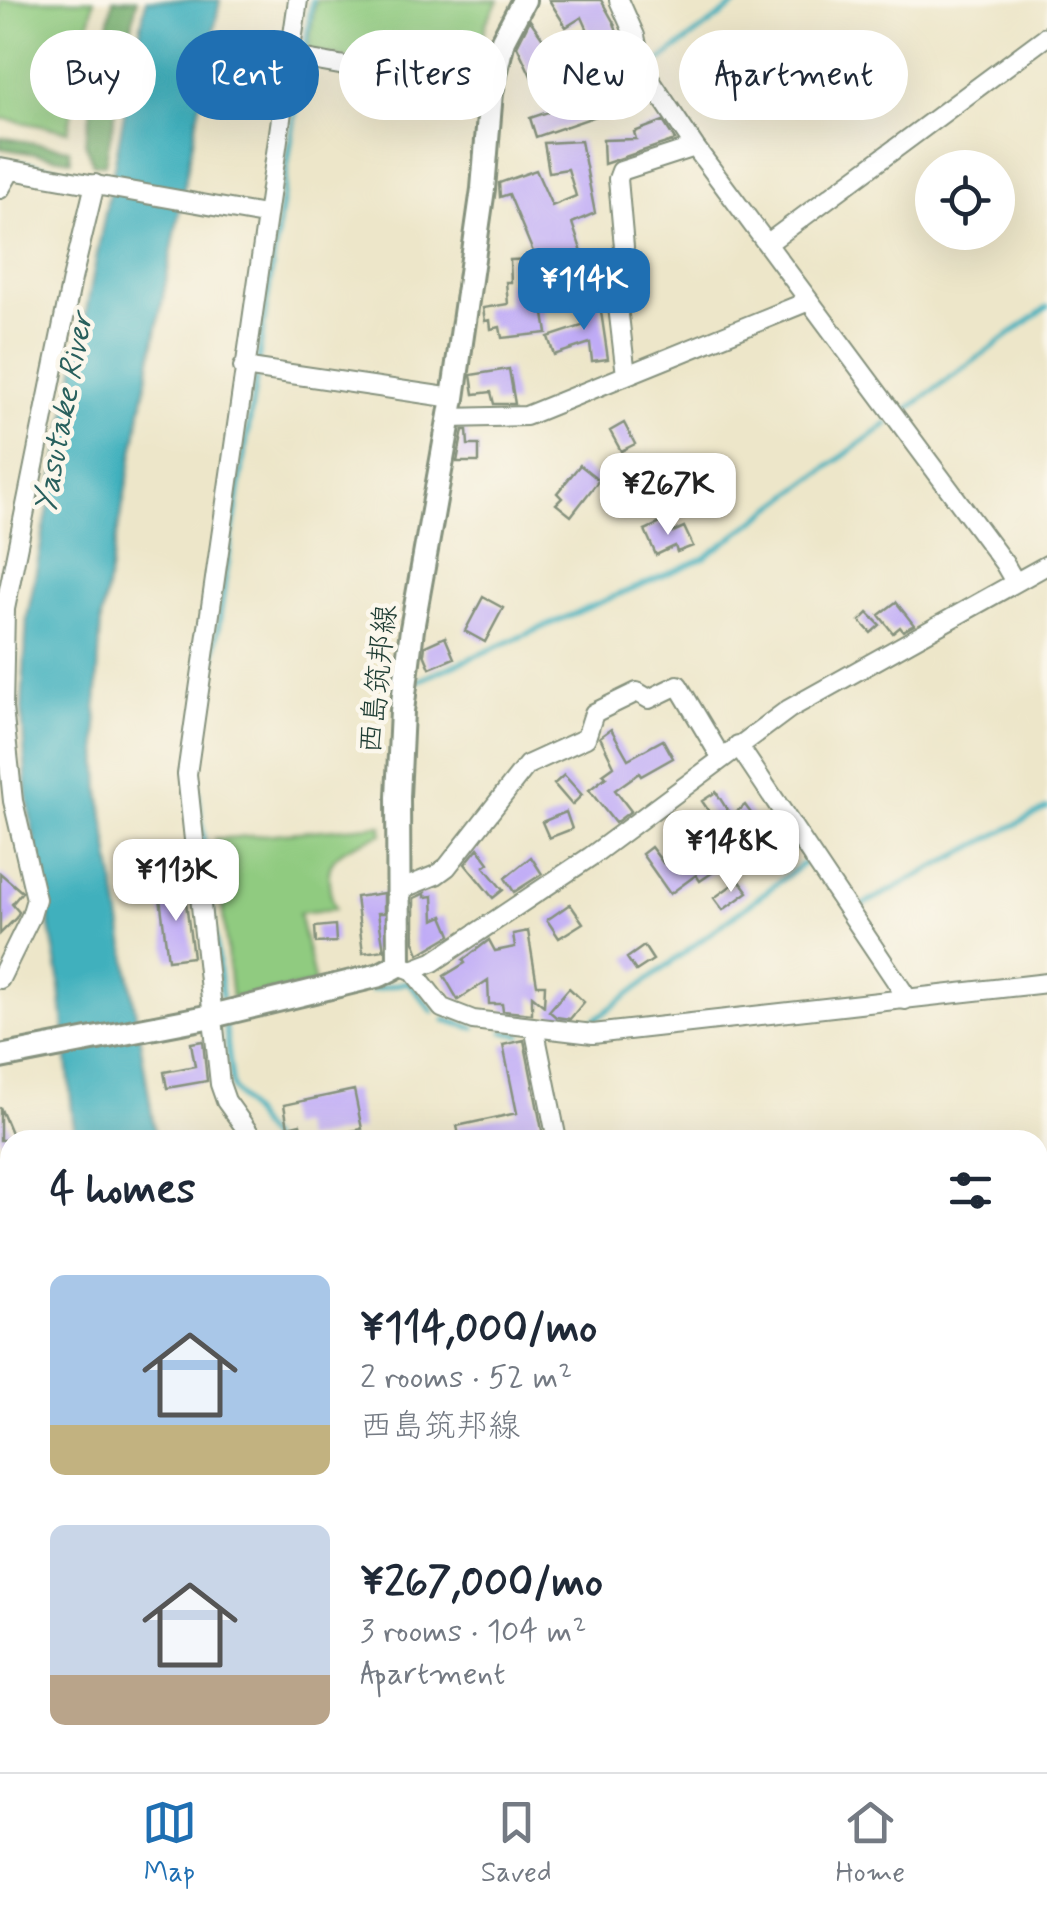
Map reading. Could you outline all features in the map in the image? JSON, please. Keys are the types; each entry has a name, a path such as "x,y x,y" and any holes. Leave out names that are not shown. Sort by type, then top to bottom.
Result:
{"main road":[{"name":"西島筑邦線","path":"507,32 524,0"},
{"name":"西島筑邦線","path":"406,968 399,890 402,711 412,630 452,408 483,189 489,120"},
{"path":"4,1050 52,1048 212,1016 406,968"}],"street":[{"path":"293,30 298,0"},
{"path":"619,0 635,36 642,68 695,147 1015,582"},
{"path":"768,243 1047,36"},
{"path":"247,1130 220,1084 186,774 279,120"},
{"path":"626,375 616,280 624,247 618,179 622,171 695,147"},
{"path":"0,190 6,169 264,216"},
{"path":"0,980 36,899 13,801 3,708 4,609 72,279 99,185"},
{"path":"243,367 452,408 526,416 808,301"},
{"path":"1047,565 789,709 574,868 433,962 406,968 442,1008 473,1020 593,1034 1047,984"},
{"path":"399,890 447,867 527,764 586,738 594,712 636,692 649,698 678,685 721,757"},
{"path":"738,745 904,993 904,1000"},
{"path":"534,1027 555,1130"}],"green space":[{"path":"0,0 94,0 88,30 30,30 30,120 70,120 68,131 0,118"},
{"path":"113,0 137,0 131,30 107,30"},
{"path":"316,0 498,0 484,30 339,30 339,57 319,53 319,30 311,30"},
{"path":"89,120 114,120 105,164 93,164 85,142"},
{"path":"0,137 69,149 71,160 0,148"},
{"path":"382,825 382,834 342,851 330,866 335,909 299,913 315,984 232,998 215,839"}],"water":[{"path":"146,0 220,0 214,30 176,30 176,120 197,120 101,619 96,708 100,792 154,1130 74,1130 59,977 27,798 22,709 27,618 123,120 156,120 156,30 140,30"}],"building":[{"path":"549,0 601,0 616,30 588,30 582,17 566,27"},
{"path":"530,20 537,30 527,30 527,67 517,46"},
{"path":"531,120 585,120 536,137"},
{"path":"663,121 675,140 604,164 603,140 636,139 634,132"},
{"path":"581,141 595,213 572,223 589,273 540,289 547,333 502,338 500,327 491,329 490,320 485,321 483,308 508,304 510,260 536,259 509,194 500,197 499,183 536,170 552,206 576,196 568,169 549,172 544,143"},
{"path":"599,298 608,359 592,361 590,343 554,355 548,337 585,325 581,301"},
{"path":"509,369 515,404 494,404 491,392 474,394 471,375"},
{"path":"624,423 635,444 621,451 610,431"},
{"path":"463,430 467,430 468,445 479,445 479,462 457,462"},
{"path":"580,465 599,480 571,516 556,504 562,498 557,493"},
{"path":"667,520 673,532 684,527 693,546 677,552 675,546 656,555 645,530"},
{"path":"483,597 503,608 485,642 465,631"},
{"path":"896,602 914,625 903,631 900,627 893,633 879,615"},
{"path":"868,613 880,625 871,633 860,621"},
{"path":"445,637 454,658 430,668 425,646"},
{"path":"611,729 628,759 663,740 673,758 641,776 639,773 615,790 631,811 615,823 589,790 614,766 600,737"},
{"path":"564,775 582,795 572,805 554,784"},
{"path":"716,792 731,816 745,805 764,831 700,881 696,875 670,894 642,854 651,847 663,863 677,853 685,864 726,837 702,801"},
{"path":"566,812 572,829 549,838 542,822"},
{"path":"478,848 489,863 484,867 503,890 493,898 465,864"},
{"path":"531,857 542,874 514,892 505,878"},
{"path":"0,873 22,892 12,904 19,912 16,918 0,934"},
{"path":"739,880 748,892 723,910 714,898"},
{"path":"184,887 193,957 168,960 159,890"},
{"path":"384,893 384,913 378,913 384,950 363,953 356,897"},
{"path":"425,893 425,897 433,896 434,920 443,916 451,935 419,954 414,941 414,898"},
{"path":"570,904 583,923 559,938 547,920"},
{"path":"335,925 336,942 316,943 315,927"},
{"path":"528,931 537,985 545,985 544,1006 532,996 532,1014 503,1011 502,1004 489,1004 488,980 458,1000 444,976 489,940 495,951 515,947 513,934"},
{"path":"644,946 653,960 636,971 627,958"},
{"path":"569,988 584,1002 570,1019 556,1017 549,1011"},
{"path":"524,1040 542,1130 458,1130 457,1126 517,1113 503,1045"},
{"path":"203,1041 207,1081 167,1088 164,1072 195,1066 191,1043"},
{"path":"354,1090 362,1129 302,1130 300,1124 288,1127 284,1105"},
{"path":"0,1107 10,1130 0,1130"}],"waterway":[{"path":"308,30 312,0"},
{"path":"659,62 742,0"},
{"path":"258,362 294,120"},
{"path":"0,159 69,171"},
{"path":"904,412 1047,307"},
{"path":"222,997 196,774 256,379"},
{"path":"415,682 704,558 887,424"},
{"path":"857,908 1047,808"},
{"path":"585,1027 807,861"},
{"path":"372,990 408,982 433,1012"},
{"path":"445,1020 474,1028"},
{"path":"225,1023 233,1088 263,1130"},
{"path":"504,1032 521,1035"}],"water label":[{"name":"Yasutake River","path":"64,413"}]}
